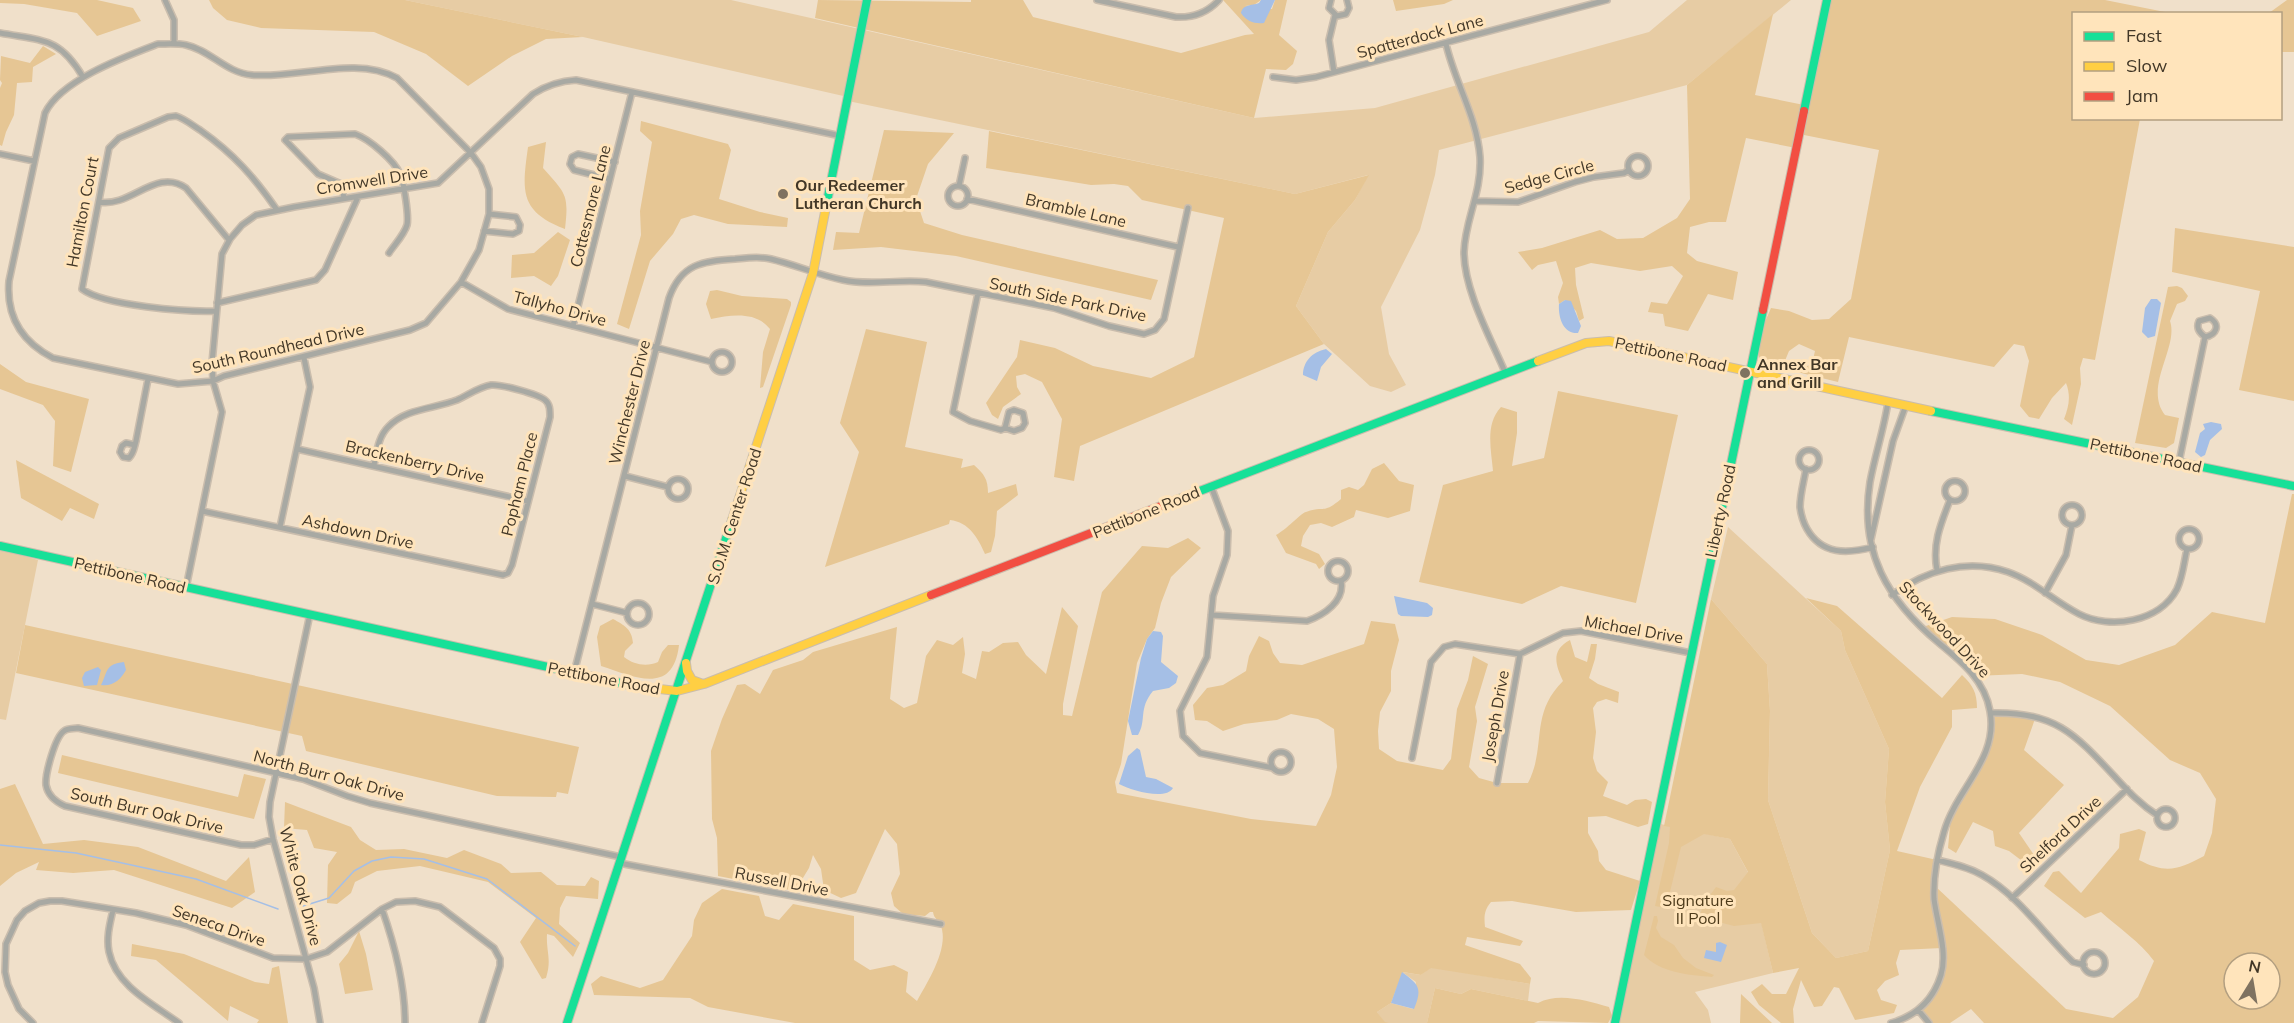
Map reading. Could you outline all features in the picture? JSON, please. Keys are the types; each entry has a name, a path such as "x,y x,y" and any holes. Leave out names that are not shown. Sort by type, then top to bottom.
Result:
{"street":[{"path":"165,0 174,20 174,44"},
{"name":"S.O.M. Center Road","path":"567,1023 813,273 867,0"},
{"path":"1097,0 1187,18 1199,15 1219,0"},
{"path":"1331,0 1329,8 1335,15"},
{"path":"1335,15 1346,14 1349,8 1347,0"},
{"name":"Spatterdock Lane","path":"1273,77 1296,80 1334,72 1607,0"},
{"name":"Liberty Road","path":"1615,1023 1827,0"},
{"path":"1334,72 1329,40 1335,15"},
{"path":"0,33 45,41 60,48 72,58 83,77"},
{"name":"South Roundhead Drive","path":"158,44 174,44 196,49 227,67 251,75 361,68 386,72 397,78 471,153 481,167 489,189 489,214 479,249 461,282 426,322 410,330 304,358 224,376 213,381 178,384 53,358 36,350 25,337 10,311 9,281 42,123 48,106 64,88 83,77 158,44"},
{"path":"1446,44 1459,86 1471,112 1478,139 1479,177 1466,233 1464,252 1466,273 1505,372"},
{"name":"Cromwell Drive","path":"186,588 222,412 213,381 212,363 222,254 229,240 242,225 256,215 438,183 533,94 555,82 576,80 841,136"},
{"name":"Cottesmore Lane","path":"573,326 632,92"},
{"name":"Hamilton Court","path":"216,311 196,312 128,303 98,297 84,291 82,283 109,148 119,138 176,116 231,154 251,173 277,210"},
{"path":"344,198 342,184 318,174 285,140 288,137 350,134 365,138 378,148 400,174 404,190 407,223 389,253"},
{"path":"0,154 34,161"},
{"path":"610,179 574,170 570,164 572,157 578,154 615,162"},
{"path":"959,186 965,158"},
{"name":"Sedge Circle","path":"1475,201 1518,202 1575,182 1594,177 1624,174 1629,170"},
{"path":"99,202 116,203 158,183 178,183 186,188 229,240"},
{"path":"959,186 966,190 967,199 960,206 950,202 948,193 952,187 959,186"},
{"path":"217,303 316,280 325,270 358,197"},
{"name":"Bramble Lane","path":"967,199 1178,246"},
{"name":"South Side Park Drive","path":"813,273 867,283 926,282 1054,308 1109,326 1144,334 1155,330 1164,319 1188,208"},
{"path":"484,231 513,234 519,231 520,225 516,218 489,214"},
{"name":"Winchester Drive","path":"574,673 673,289 685,272 693,266 713,260 760,257 813,273"},
{"name":"Tallyho Drive","path":"461,282 508,309 712,362"},
{"path":"978,293 953,412 969,421 1000,430 1005,428 1014,431 1022,429 1025,423 1023,413 1014,410 1009,412 1005,428"},
{"path":"2179,462 2205,337"},
{"name":"Pettibone Road","path":"0,546 651,690 677,691 704,684 1505,372 1569,348 1599,341 1638,346 1888,402 2294,486"},
{"path":"280,527 310,387 304,358"},
{"path":"135,445 148,379"},
{"name":"Popham Place","path":"374,465 382,435 394,422 408,414 449,403 490,385 539,396 546,401 550,417 508,573"},
{"name":"Stockwood Drive","path":"1888,402 1869,491 1867,520 1880,572 1892,595 1930,635 1975,676 1986,695 1991,713 1987,751 1945,829 1937,860 1934,896 1942,948 1942,973 1928,1001 1919,1011"},
{"path":"1871,541 1891,448 1906,405"},
{"path":"1879,445 1884,451 1891,448"},
{"name":"Brackenberry Drive","path":"297,449 528,501"},
{"path":"1806,469 1800,509 1802,520 1813,539 1823,547 1840,552 1857,552 1873,547"},
{"path":"625,476 668,487"},
{"path":"1211,486 1228,531 1227,555 1213,596 1207,657 1180,711 1183,736 1200,753 1274,768"},
{"path":"1936,570 1937,535 1950,500"},
{"name":"Ashdown Drive","path":"202,511 495,575 508,573"},
{"path":"2045,593 2066,555 2072,525"},
{"path":"1892,595 1906,584 1936,570 1971,565 2007,572 2081,615 2118,623 2132,621 2153,611 2168,600 2176,589 2182,574 2187,549"},
{"path":"1211,615 1307,621 1319,616 1335,603 1341,592 1341,581"},
{"path":"592,604 627,613"},
{"path":"639,604 648,610 648,617 638,625 629,620 627,613 630,607 639,604"},
{"name":"White Oak Drive","path":"310,614 276,773 270,817 273,839 306,959 320,1023"},
{"name":"Michael Drive","path":"1520,654 1563,633 1581,631 1691,653"},
{"path":"1412,758 1431,662 1436,654 1444,647 1455,644 1520,654"},
{"name":"Joseph Drive","path":"1497,783 1520,654"},
{"path":"686,663 692,680 704,684"},
{"path":"1991,713 2027,714 2048,720 2067,730 2087,747 2141,804 2157,815"},
{"name":"North Burr Oak Drive","path":"51,762 56,741 62,732 78,728 303,779 370,803 620,860"},
{"name":"South Burr Oak Drive","path":"51,762 46,785 54,801 65,806 241,845 254,845 273,839"},
{"name":"Shelford Drive","path":"2012,898 2127,789"},
{"name":"Russell Drive","path":"620,860 941,924"},
{"path":"1937,860 1981,874 2012,898 2073,962 2084,965 2091,973 2098,973 2103,968 2102,955 2092,952 2086,956 2084,965"},
{"name":"Seneca Drive","path":"33,1023 16,1003 4,972 6,944 17,920 25,911 39,903 62,901 186,925 273,958 306,959 327,952 382,909 396,902 415,901 440,907 494,948 500,959 500,966 482,1023"},
{"path":"382,909 393,940 403,988 405,1023"},
{"path":"113,910 108,934 109,952 116,970 124,982 179,1023"},
{"path":"1891,1023 1919,1011 1929,1023"}],"green space":[{"path":"405,0 731,0 1254,118 1375,108 1649,32 1687,0 1791,0 1687,85 1439,150 1435,175 1420,230 1381,307 1389,354 1406,385 1391,392 1370,386 1324,344 1296,306 1328,232 1355,200 1368,175 1295,194 848,101 848,97 583,37"},
{"path":"1728,527 1841,631 1845,650 1889,749 1885,802 1890,850 1868,951 1836,958 1812,933 1768,800 1770,711 1767,664 1711,599"},
{"path":"0,549 38,560 6,720 0,719"},
{"name":"Signature II Pool","path":"1656,823 1730,839 1751,878 1773,973 1695,992 1708,1010 1711,1023 1615,1023"},
{"path":"1431,967 1530,984 1528,1001 1471,989 1461,994 1435,988 1427,1023 1385,1023 1377,1012 1391,1003 1413,1009 1416,982 1402,972 1421,975"}],"shaded area":[{"path":"0,0 97,0 133,8 141,21 97,36 77,13 24,4 0,3"},
{"path":"209,0 405,0 583,37 546,39 512,56 468,86 426,54 374,32 261,28 227,20 213,8"},
{"path":"818,0 971,2 971,0 1023,0 1033,17 1181,53 1254,34 1223,0 1261,0 1254,5 1245,6 1272,9 1275,0 1287,0 1279,35 1297,51 1293,64 1286,70 1266,69 1254,118 815,18"},
{"path":"1393,0 1453,0 1444,4 1396,11"},
{"path":"1827,0 2105,0 2165,12 2072,12 2072,120 2140,120 2095,360 2083,358 2080,368 2081,384 2072,425 2064,419 2069,401 2066,383 2052,398 2039,419 2029,417 2020,406 2029,361 2024,346 2014,344 1994,367 1849,337 1838,382 1797,372 1812,364 1815,351 1799,344 1789,351 1782,368 1762,367 1758,344 1771,308 1789,311 1812,320 1829,319 1851,299 1879,150 1799,134 1796,148 1746,138 1726,222 1709,222 1690,227 1687,253 1697,261 1738,272 1733,300 1708,294 1688,331 1665,326 1663,314 1648,312 1651,302 1667,304 1683,276 1672,266 1640,271 1591,263 1575,268 1576,285 1584,318 1579,321 1576,311 1565,300 1559,304 1558,297 1563,283 1556,261 1538,265 1532,270 1518,252 1542,248 1600,230 1617,239 1643,238 1677,218 1690,199 1687,85 1773,14 1755,95 1804,105"},
{"path":"2287,0 2294,0 2294,52 2282,52 2282,12 2270,12"},
{"path":"43,46 56,54 33,67 32,82 17,83 14,115 2,146 0,145 1,56 30,63"},
{"path":"641,121 728,144 731,150 719,199 788,218 787,227 728,224 694,215 681,219 673,234 650,261 629,329 617,324 641,235 640,211 652,142 640,131"},
{"path":"884,130 954,133 928,164 916,199 924,223 962,235 1158,280 1151,300 956,256 881,247 833,250 836,232 859,233"},
{"path":"989,131 1295,194 1369,175 1355,200 1328,232 1296,306 1324,344 1080,446 1074,481 1054,477 1062,419 1042,382 1025,374 1016,376 1017,387 1021,394 1003,407 998,419 992,415 986,403 1017,357 1020,340 1055,348 1093,366 1151,378 1194,357 1224,218 1142,200 1128,186 1091,185 986,168"},
{"path":"546,142 543,168 564,195 566,201 565,229 539,215 531,207 527,198 525,176 528,147"},
{"path":"2175,228 2294,247 2294,401 2239,390 2260,291 2172,272"},
{"path":"558,232 570,240 558,276 551,286 534,276 511,278 512,255 534,253"},
{"path":"2168,287 2182,288 2188,296 2185,301 2177,304 2170,321 2170,343 2159,380 2158,392 2159,404 2165,415 2179,418 2174,443 2166,448 2135,443"},
{"path":"717,290 742,296 787,299 791,302 763,387 760,388 763,352 770,329 758,319 750,317 711,319 706,304 710,291"},
{"path":"866,329 927,342 905,447 963,459 961,468 974,465 985,477 988,493 1016,484 1018,495 997,511 991,552 985,554 968,527 950,520 949,524 825,567 859,452 840,423"},
{"path":"0,364 26,382 89,399 71,472 53,466 55,421 43,405 0,389"},
{"path":"1558,391 1678,415 1636,603 1561,586 1522,604 1419,582 1443,485 1493,471 1490,446 1491,429 1501,407 1517,412 1517,433 1512,466 1544,458"},
{"path":"16,460 99,504 94,519 70,508 62,521 21,498"},
{"path":"1384,463 1399,481 1414,485 1410,511 1388,518 1356,510 1354,517 1332,527 1321,523 1310,525 1303,536 1301,546 1319,554 1325,564 1319,569 1316,564 1286,553 1276,535 1304,513 1335,504 1341,499 1341,490 1349,487 1358,490 1364,485 1372,469"},
{"path":"2292,494 2294,494 2294,1023 1984,1023 1971,1009 1950,1023 1929,1023 1919,1011 1928,1001 1942,973 1942,948 1900,950 1896,963 1899,975 1885,981 1877,990 1881,1000 1897,1005 1894,1013 1855,1020 1839,988 1834,987 1822,1006 1814,1007 1801,980 1793,1009 1794,1023 1781,1023 1759,1005 1751,992 1762,984 1772,994 1786,994 1799,968 1773,973 1761,923 1734,926 1703,918 1700,915 1704,903 1716,887 1727,891 1734,890 1748,872 1730,839 1704,834 1681,847 1666,908 1655,906 1669,843 1670,827 1664,826 1711,599 1767,664 1770,711 1768,800 1812,933 1836,958 1868,951 1890,850 1885,802 1889,749 1845,650 1841,631 1806,598 1837,606 1942,698 1962,675 1969,682 1974,690 1977,708 1952,710 1952,727 1920,787 1897,851 1937,860 1935,886 2066,1009 2113,1018 2138,997 2154,961 2136,941 2101,912 2085,918 2044,886 2053,872 2059,871 2081,893 2119,848 2120,834 2139,829 2146,832 2139,860 2165,869 2195,861 2204,856 2212,833 2216,799 2200,773 2170,760 2110,706 2060,682 2022,674 1975,676 1923,627 1952,617 1995,619 2042,635 2086,660 2119,665 2175,645 2212,612 2265,623"},
{"path":"1188,538 1201,548 1171,577 1155,628 1147,639 1137,663 1121,764 1115,782 1117,793 1251,819 1316,826 1331,795 1337,767 1334,729 1318,719 1291,714 1277,720 1244,724 1223,731 1207,721 1195,720 1193,705 1207,688 1223,685 1246,671 1249,656 1259,636 1269,641 1280,663 1302,665 1364,644 1371,621 1395,624 1399,640 1391,671 1391,691 1380,712 1379,749 1397,761 1443,770 1451,759 1457,709 1468,680 1473,656 1488,664 1475,707 1477,721 1469,767 1479,778 1497,783 1528,783 1534,769 1546,706 1563,681 1558,669 1557,653 1570,640 1575,657 1587,662 1591,644 1597,644 1589,678 1619,692 1618,703 1606,699 1597,702 1593,708 1596,732 1593,758 1597,771 1608,782 1603,796 1627,805 1635,800 1646,799 1652,802 1648,824 1638,827 1606,816 1588,817 1588,833 1598,851 1599,861 1606,870 1640,881 1631,910 1576,912 1512,901 1491,902 1485,914 1485,927 1523,941 1520,946 1467,937 1465,945 1520,964 1531,978 1530,984 1431,968 1421,975 1403,972 1391,1003 1377,1012 1385,1022 1389,1023 795,1023 708,1007 690,998 594,995 591,984 601,976 640,988 663,980 692,936 694,920 702,903 722,889 759,896 765,916 779,920 793,904 854,916 854,960 870,970 894,965 908,972 906,992 917,1001 932,975 940,953 943,933 933,912 925,916 903,914 894,906 891,893 900,874 897,844 885,829 856,893 841,898 824,890 821,869 813,855 809,868 795,891 718,876 717,838 712,819 711,751 737,685 745,684 760,694 773,670 803,660 813,652 897,627 890,699 904,708 917,703 926,656 937,640 953,645 963,637 965,654 962,673 976,679 982,651 989,652 1003,643 1018,642 1026,655 1046,674 1062,607 1078,626 1063,704 1063,715 1072,716 1102,592 1142,546 1168,548"},
{"path":"613,619 631,634 633,643 625,651 624,657 632,662 645,665 654,664 658,662 668,645 679,645 675,661 669,671 661,677 650,679 627,675 601,666 597,637 600,626"},
{"path":"25,625 579,747 568,794 557,792 556,797 497,796 306,751 302,736 16,673"},
{"path":"1991,713 2036,716 2024,750 2064,785 2019,833 2038,861 2030,867 2009,851 1995,846 1993,831 1973,822 1956,853 1948,848 1951,815 1987,751"},
{"path":"62,755 238,797 244,774 266,779 254,819 58,773"},
{"path":"15,784 43,844 84,840 138,847 226,881 249,857 255,892 232,908 114,870 73,873 36,870 39,862 16,873 0,886 0,789"},
{"path":"285,802 351,827 360,840 376,850 404,849 447,858 464,850 501,864 511,873 541,872 557,885 585,886 591,877 599,881 598,899 566,896 560,908 559,924 580,943 573,957 554,936 547,934 549,966 546,978 542,979 520,942 536,918 488,882 420,866 377,871 355,882 351,893 337,904 327,903 328,865 337,852 314,848 307,830 284,828"},
{"path":"1654,916 1657,916 1656,928 1661,937 1674,945 1683,958 1696,968 1714,975 1712,977 1667,969 1658,966 1644,955"},
{"path":"359,931 373,990 345,994 339,964 348,953"},
{"path":"132,944 184,954 255,982 269,984 272,968 279,966 288,1023 257,1023 259,1020 230,1006 228,1021 156,960 131,956"},
{"path":"1435,988 1461,994 1471,989 1538,1003 1555,998 1592,1002 1609,1007 1612,1016 1608,1023 1538,1021 1534,1023 1427,1023"},
{"path":"1741,994 1772,1023 1740,1023"}],"water":[{"path":"1261,0 1275,0 1264,23 1254,23 1241,13 1244,8 1259,3"},
{"path":"2151,299 2157,299 2161,303 2155,336 2148,338 2142,332 2145,308"},
{"path":"1565,300 1571,301 1581,326 1578,333 1569,331 1562,324 1559,304"},
{"path":"1326,349 1332,354 1321,367 1317,381 1303,375 1309,358 1316,352"},
{"path":"2211,422 2221,424 2222,429 2210,440 2205,455 2201,457 2195,452 2200,433 2205,429 2203,424"},
{"path":"1394,596 1427,603 1433,608 1432,615 1428,617 1401,616 1398,614"},
{"path":"1153,631 1161,632 1163,636 1161,662 1178,676 1176,683 1169,688 1153,691 1148,697 1141,730 1138,735 1132,735 1128,721 1141,658 1147,639"},
{"path":"124,662 126,670 119,679 113,684 101,685 110,666"},
{"path":"98,667 101,670 97,685 84,686 82,678 85,672"},
{"path":"1137,748 1140,750 1146,777 1156,779 1173,788 1169,792 1148,793 1119,784 1128,756"},
{"path":"1716,943 1727,945 1721,962 1704,958 1706,950 1716,952"},
{"path":"1402,972 1413,980 1418,988 1414,1009 1391,1003"}],"waterway":[{"path":"0,845 76,853 196,879 278,909"},
{"path":"300,907 329,898 354,871 372,861 391,857 424,859 487,879 575,946"}],"traffic: fast":[{"path":"826,207 867,0"},
{"path":"1804,111 1827,0"},
{"path":"1615,1023 1763,310"},
{"path":"1179,499 1538,361"},
{"path":"1931,411 2294,486"},
{"path":"567,1023 732,520"},
{"path":"0,546 634,686"}],"traffic: slow":[{"path":"732,520 813,273 826,207"},
{"path":"1538,361 1586,343 1609,341 1931,411"},
{"path":"634,686 677,691 704,684 931,595"},
{"path":"686,663 692,680 703,684"}],"traffic: jam":[{"path":"1763,310 1804,111"},
{"path":"931,595 1179,499"}],"place":[{"name":"Our Redeemer Lutheran Church","path":"783,194"},
{"name":"Annex Bar and Grill","path":"1745,373"}]}
